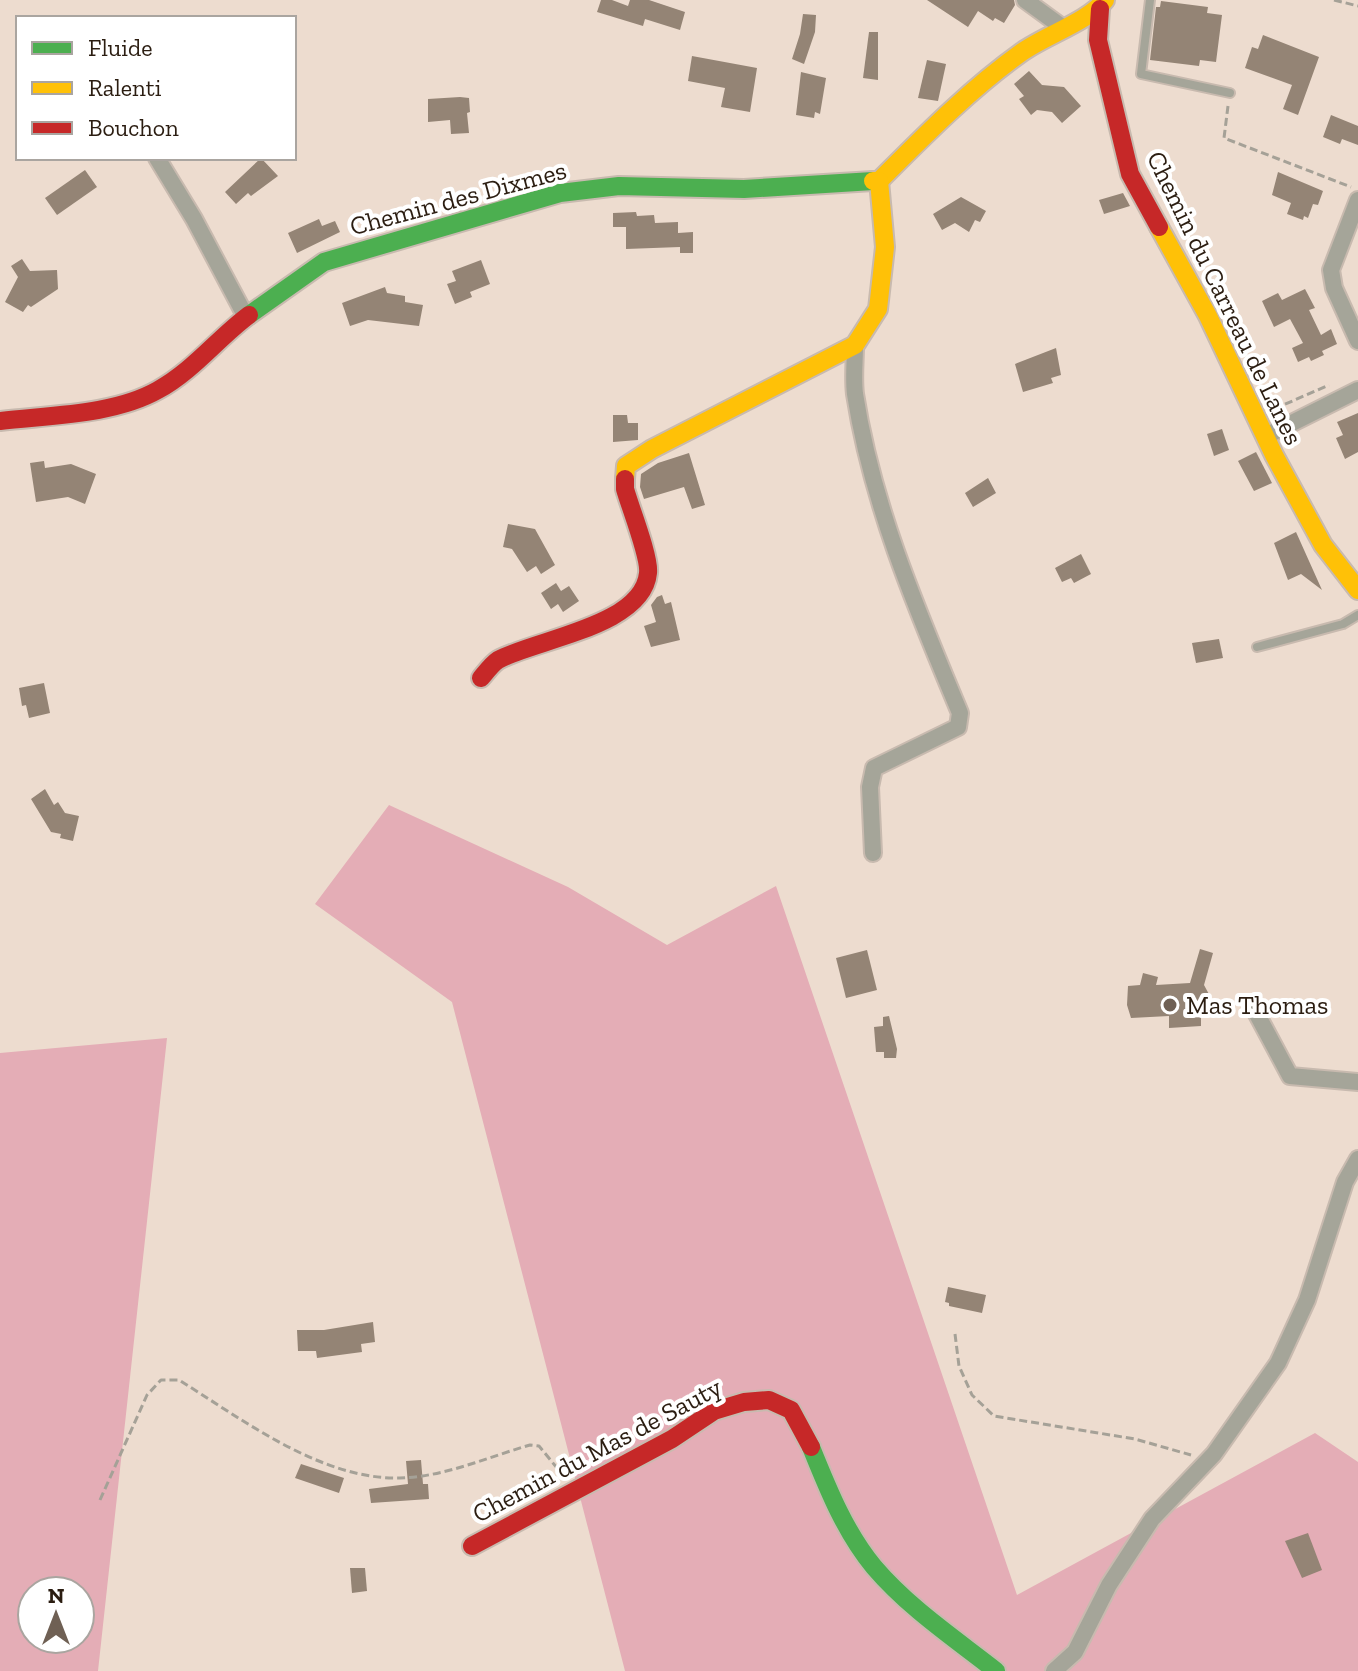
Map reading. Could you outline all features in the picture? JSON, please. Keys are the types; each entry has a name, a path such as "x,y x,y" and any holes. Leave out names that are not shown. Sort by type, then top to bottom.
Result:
{"street":[{"path":"1025,0 1062,27"},
{"path":"481,678 496,661 595,624 625,608 644,591 649,570 625,489 626,466 652,449 855,345 878,309 885,247 879,181 963,98 1017,56 1102,4"},
{"name":"Chemin du Carreau de Lanes","path":"1102,4 1098,40 1130,174 1208,316 1323,545 1358,590"},
{"path":"158,160 194,219 246,317"},
{"name":"Chemin des Dixmes","path":"0,421 104,409 157,391 184,372 246,317 324,262 560,193 619,186 744,189 879,181"},
{"path":"1358,200 1331,270 1334,288 1358,341"},
{"path":"855,345 855,391 888,531 960,713 958,727 874,768 870,787 873,853"},
{"path":"1266,436 1358,390"},
{"path":"1251,1003 1290,1076 1358,1082"},
{"path":"1054,1671 1075,1652 1109,1585 1152,1519 1204,1464 1278,1363 1307,1300 1345,1182 1358,1159"},
{"name":"Chemin du Mas de Sauty","path":"472,1546 672,1439 714,1411 744,1402 769,1400 791,1410 810,1443 833,1502 873,1565 910,1604 990,1670"}],"lane":[{"path":"1150,0 1141,74 1230,93"},
{"path":"1257,647 1343,624 1358,615"}],"path":[{"path":"1334,0 1358,6"},
{"path":"1230,93 1224,138 1358,190"},
{"path":"1268,409 1333,383"},
{"path":"955,1334 959,1366 972,1395 994,1416 1135,1439 1187,1452 1204,1464"},
{"path":"100,1500 147,1395 161,1380 179,1380 282,1444 319,1462 398,1478 435,1474 530,1445 539,1446 574,1490"}],"shaded area":[{"path":"389,805 568,887 667,945 776,886 1017,1595 1315,1433 1358,1462 1358,1671 625,1671 452,1002 315,904"},
{"path":"167,1038 98,1671 0,1671 0,1053"}],"building":[{"path":"601,0 628,6 630,0 649,0 685,12 680,30 645,19 643,26 597,12"},
{"path":"927,0 1014,0 1015,5 1004,23 995,18 993,21 978,11 968,27"},
{"path":"1161,1 1208,7 1207,13 1222,15 1216,62 1200,60 1199,66 1150,60 1156,7 1160,7"},
{"path":"803,14 816,15 815,32 804,64 792,59"},
{"path":"869,32 878,32 878,80 863,78"},
{"path":"1263,35 1319,57 1298,115 1283,109 1292,85 1245,68 1252,47 1258,49"},
{"path":"692,56 757,68 750,112 721,107 725,88 688,81"},
{"path":"927,60 946,64 938,101 918,98"},
{"path":"1029,71 1042,85 1064,87 1081,106 1062,123 1052,112 1037,110 1031,115 1019,99 1024,96 1014,84"},
{"path":"801,72 826,78 820,114 815,112 814,118 796,115"},
{"path":"469,98 469,133 451,134 450,120 428,122 428,99"},
{"path":"1331,115 1358,126 1358,145 1342,139 1340,144 1323,137"},
{"path":"259,160 263,160 278,176 251,196 248,193 236,204 225,192"},
{"path":"85,170 97,187 57,215 45,198"},
{"path":"1278,172 1323,191 1318,205 1313,204 1308,218 1304,216 1303,220 1287,214 1291,203 1272,195"},
{"path":"1123,193 1130,206 1104,214 1099,200"},
{"path":"961,197 986,211 980,222 975,220 969,232 955,223 942,230 933,214"},
{"path":"636,212 637,216 654,215 655,223 678,222 678,233 693,232 693,253 680,253 680,247 626,249 626,227 613,227 613,213"},
{"path":"319,219 322,226 335,221 340,232 297,253 288,233"},
{"path":"22,259 30,271 57,270 58,289 31,307 28,305 23,312 5,302 18,277 11,266"},
{"path":"481,260 490,284 470,292 472,297 455,304 447,284 456,281 452,271"},
{"path":"385,287 387,293 405,296 405,302 423,305 419,326 368,320 350,326 342,303"},
{"path":"1305,289 1315,308 1309,310 1321,335 1331,329 1337,344 1311,361 1309,357 1298,362 1292,348 1303,343 1290,319 1274,327 1262,301 1278,293 1282,300"},
{"path":"1056,348 1061,375 1051,378 1053,383 1023,392 1015,364"},
{"path":"1358,413 1358,452 1345,459 1336,438 1343,435 1337,422"},
{"path":"613,415 627,415 628,423 638,423 638,440 613,442"},
{"path":"1222,429 1229,450 1214,456 1207,434"},
{"path":"1256,452 1272,483 1254,491 1238,461"},
{"path":"689,453 705,505 692,509 684,487 644,499 640,487 641,474 658,463"},
{"path":"44,461 45,468 71,464 96,474 85,504 68,497 36,502 30,463"},
{"path":"988,478 996,493 973,507 965,493"},
{"path":"508,524 535,529 555,565 541,574 536,566 527,572 512,549 503,547"},
{"path":"1296,532 1322,590 1301,574 1288,580 1274,543"},
{"path":"1081,554 1091,574 1074,583 1071,578 1062,582 1055,568"},
{"path":"556,583 561,591 569,586 579,601 563,612 558,604 551,609 541,593"},
{"path":"662,595 665,604 671,602 680,640 651,647 644,626 656,622 651,605"},
{"path":"1219,639 1223,658 1196,663 1192,643"},
{"path":"44,683 50,713 29,718 26,705 22,706 19,688"},
{"path":"45,789 54,805 58,802 65,813 79,816 73,841 51,832 31,799"},
{"name":"Mas Thomas","path":"1200,949 1213,953 1204,985 1211,998 1213,1016 1201,1017 1201,1026 1169,1028 1169,1016 1131,1018 1127,1005 1128,986 1140,985 1143,973 1158,977 1156,985 1190,983"},
{"path":"867,950 877,990 846,998 836,958"},
{"path":"889,1016 897,1049 896,1058 884,1058 884,1052 876,1052 874,1027 883,1026 883,1017"},
{"path":"948,1287 986,1295 982,1313 949,1306 945,1302"},
{"path":"373,1322 375,1342 361,1344 362,1352 317,1358 316,1351 298,1351 297,1330 324,1330"},
{"path":"421,1460 423,1484 428,1484 429,1499 371,1503 369,1489 408,1484 406,1461"},
{"path":"301,1464 344,1478 339,1493 295,1478"},
{"path":"1308,1533 1322,1570 1302,1578 1285,1541"},
{"path":"350,1568 365,1568 367,1591 352,1593"}],"traffic: fast":[{"path":"249,315 324,262 560,193 619,186 744,189 873,181"},
{"path":"811,1447 846,1525 874,1567 917,1609 996,1671"}],"traffic: slow":[{"path":"873,181 879,181 1002,67 1032,46 1089,15 1105,0"},
{"path":"625,479 626,466 652,449 855,345 878,309 885,247 879,181"},
{"path":"1159,227 1208,316 1274,455 1323,545 1358,590"}],"traffic: jam":[{"path":"1100,9 1098,40 1130,174 1159,227"},
{"path":"0,421 81,413 141,398 183,374 249,315"},
{"path":"481,678 498,660 515,652 609,618 628,606 642,591 648,566 625,489 625,479"},
{"path":"472,1546 672,1439 714,1411 744,1402 769,1400 791,1410 811,1447"}],"place":[{"name":"Mas Thomas","path":"1170,1005"}]}
